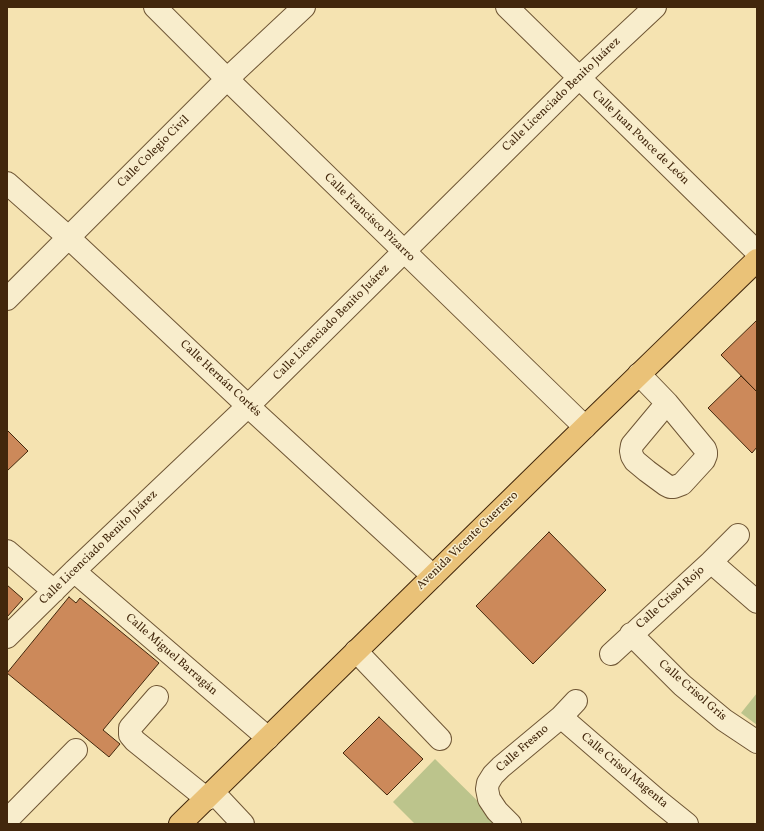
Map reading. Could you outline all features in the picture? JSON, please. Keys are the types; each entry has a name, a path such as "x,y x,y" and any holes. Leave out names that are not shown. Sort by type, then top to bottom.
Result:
{"main road":[{"name":"Avenida Vicente Guerrero","path":"180,824 757,260"}],"street":[{"name":"Calle Francisco Pizarro","path":"155,7 404,252 585,427"},
{"name":"Calle Colegio Civil","path":"7,298 227,79 304,7"},
{"name":"Calle Juan Ponce de León","path":"506,7 757,252"},
{"name":"Calle Licenciado Benito Juárez","path":"7,637 74,571 248,406 579,78 655,7"},
{"name":"Calle Hernán Cortés","path":"7,182 432,576"},
{"path":"639,374 667,403"},
{"name":"Calle Crisol Rojo","path":"611,654 711,562 738,535"},
{"path":"7,551 54,591"},
{"path":"711,562 757,602"},
{"name":"Calle Miguel Barragán","path":"74,571 268,738"},
{"name":"Calle Crisol Gris","path":"631,634 682,685 724,720 757,742"},
{"path":"356,651 440,739"},
{"path":"157,697 130,728 130,735 135,741 210,795 243,824"},
{"name":"Calle Fresno","path":"510,824 497,811 489,799 487,789 488,783 501,767 561,717 576,701"},
{"name":"Calle Crisol Magenta","path":"561,717 687,824"},
{"path":"7,820 76,750"}],"green space":[{"path":"757,693 757,725 741,713"},
{"path":"435,759 501,824 415,824 393,802"}],"building":[{"path":"757,320 757,392 721,355"},
{"path":"741,376 757,392 757,447 752,453 708,408"},
{"path":"7,430 28,451 7,471"},
{"path":"549,532 606,590 533,664 476,606"},
{"path":"7,585 23,599 7,617"},
{"path":"69,597 76,603 80,598 159,663 103,730 120,744 109,757 7,673"},
{"path":"379,717 423,759 387,795 343,753"}]}
